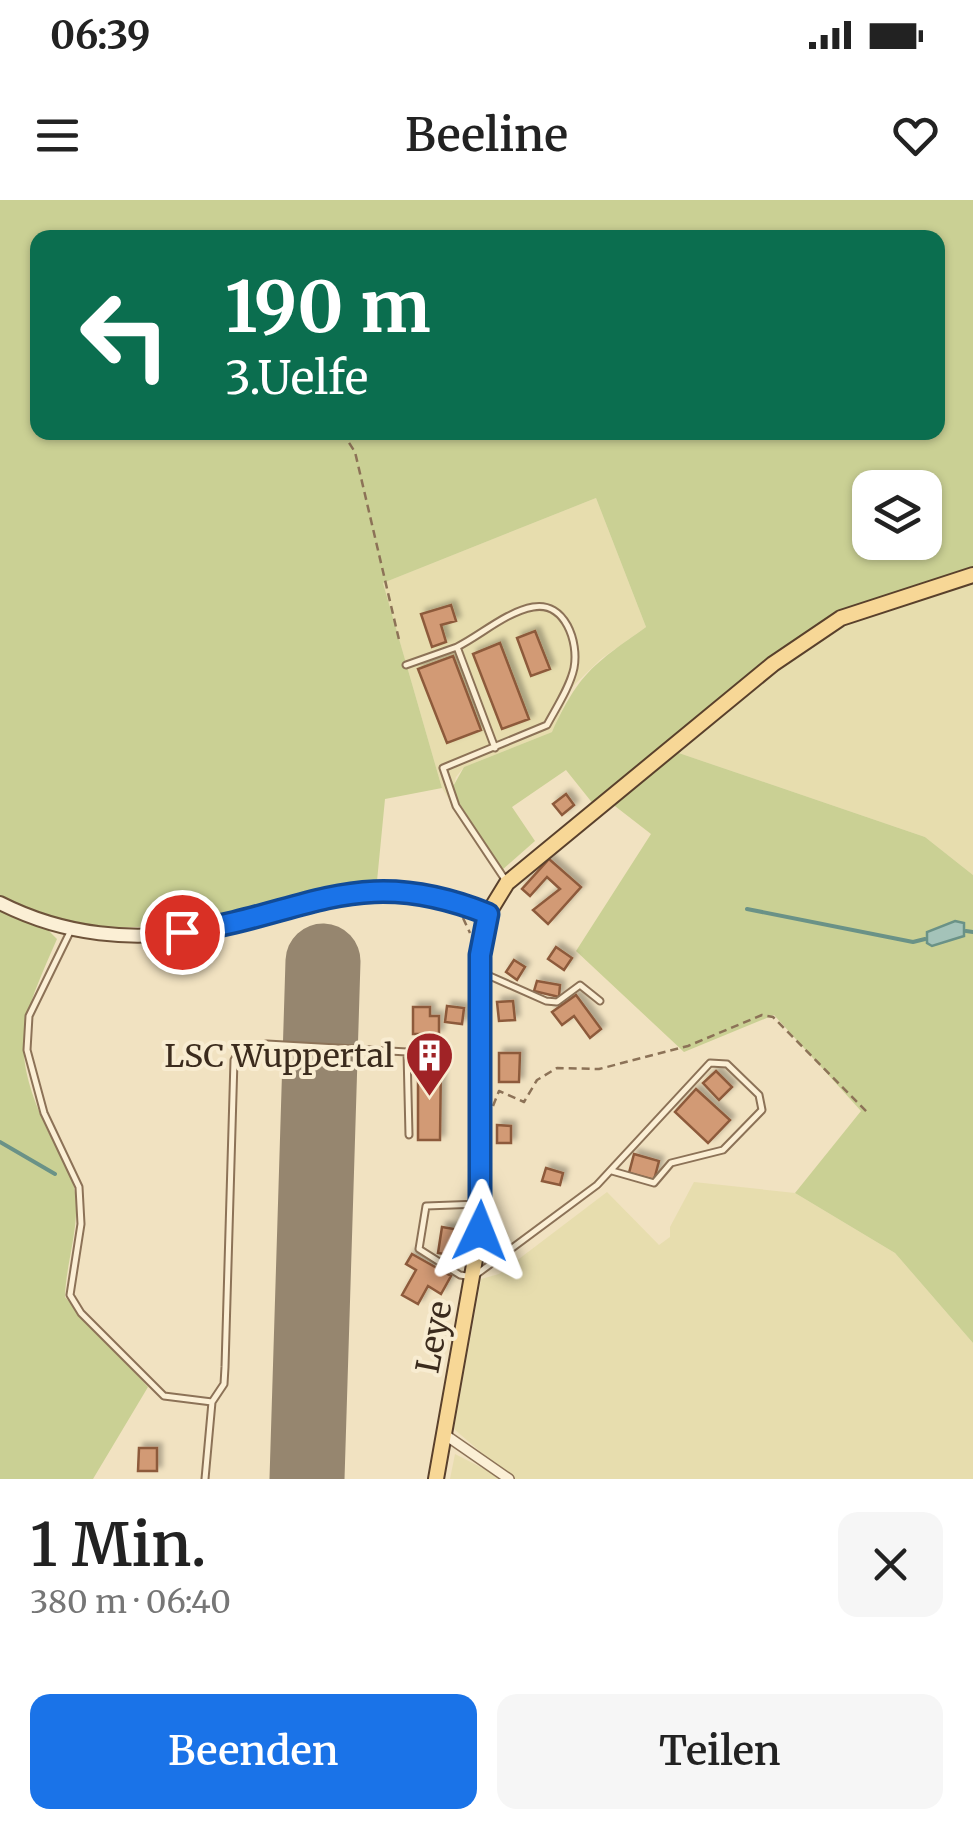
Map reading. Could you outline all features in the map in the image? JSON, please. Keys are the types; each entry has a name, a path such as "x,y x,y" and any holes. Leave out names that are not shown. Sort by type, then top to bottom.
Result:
{"main road":[{"path":"488,914 508,883 809,636 869,606 973,576"},
{"name":"Leye","path":"436,1479 473,1278 481,1204 480,972 488,914"}],"street":[{"path":"0,903 71,930 130,936 175,933 356,891 419,894 488,914"},
{"path":"444,1434 509,1479"}],"lane":[{"path":"406,665 457,647 534,606 550,607 562,616 572,636 574,667 547,725 443,768 456,806 508,883"},
{"path":"457,647 495,748"},
{"path":"71,930 29,1016 27,1050 44,1114 79,1187 81,1224 70,1295 81,1312 164,1396 212,1402"},
{"path":"480,972 546,1001 557,1002 580,985 600,1001"},
{"path":"205,1479 212,1402 224,1384 226,1368 234,1060 240,1050 267,1044 407,1052 409,1135"},
{"path":"481,1204 426,1206 418,1245 424,1254 473,1278 556,1220 612,1171 710,1063 726,1064 759,1096 762,1110 718,1153 670,1163 654,1183 612,1171"}],"path":[{"path":"347,440 355,452 400,644"},
{"path":"482,1117 499,1091 524,1102 537,1080 557,1068 598,1069 651,1056 688,1046 762,1014 773,1017 867,1112"}],"shaded area":[{"path":"596,498 646,627 601,659 572,687 552,732 464,767 456,777 450,801 442,788 383,583"},
{"path":"973,579 973,875 925,837 673,751 774,666 841,621"},
{"path":"694,1182 795,1193 895,1253 973,1343 973,1479 512,1479 454,1429 481,1279 499,1274 607,1192 659,1245 670,1237 670,1227"},
{"path":"455,1454 504,1479 450,1479"}],"green space":[{"path":"0,200 973,200 973,572 840,615 594,805 566,770 512,807 535,841 502,870 451,790 464,767 552,732 590,671 646,627 596,498 383,583 442,788 385,799 377,881 317,890 191,921 117,927 79,923 0,896"},
{"path":"673,751 925,837 973,875 973,1343 895,1253 795,1193 861,1111 774,1015 684,1052 576,951 651,834 611,803"},
{"path":"0,909 47,929 57,939 29,1011 24,1052 34,1099 76,1197 65,1297 148,1387 93,1479 0,1479"}],"water":[{"path":"955,921 964,923 964,936 932,946 927,943 927,932"}],"building":[{"path":"451,605 456,621 441,625 446,642 432,647 421,614"},
{"path":"535,631 550,669 531,676 517,638"},
{"path":"500,643 529,719 502,729 473,654"},
{"path":"453,656 481,730 447,743 418,669"},
{"path":"566,794 574,805 562,815 553,804"},
{"path":"549,859 581,887 548,924 533,910 560,889 547,877 530,896 522,889"},
{"path":"556,947 572,958 564,970 548,959"},
{"path":"514,960 525,967 517,980 506,972"},
{"path":"537,981 560,985 559,997 534,991"},
{"path":"576,995 601,1029 590,1038 574,1016 562,1025 552,1012"},
{"path":"513,1001 515,1020 499,1021 497,1002"},
{"path":"447,1006 464,1008 462,1024 445,1022"},
{"path":"413,1007 430,1007 430,1016 439,1016 439,1034 413,1034"},
{"path":"499,1053 520,1053 519,1082 499,1082"},
{"name":"LSC Wuppertal","path":"418,1057 441,1057 440,1140 418,1140"},
{"path":"716,1071 732,1087 719,1100 703,1083"},
{"path":"696,1089 730,1120 708,1143 675,1112"},
{"path":"497,1125 511,1126 511,1143 497,1143"},
{"path":"634,1154 659,1161 654,1180 629,1173"},
{"path":"546,1168 563,1173 560,1185 542,1181"},
{"path":"442,1227 466,1231 462,1257 438,1253"},
{"path":"412,1254 451,1276 441,1294 428,1286 418,1304 402,1295 416,1270 406,1264"},
{"path":"139,1448 157,1448 157,1471 138,1471"}],"waterway":[{"path":"747,909 913,942 925,939"},
{"path":"966,931 973,932"},
{"path":"0,1142 55,1174"}],"runway":[{"path":"307,1479 323,961"}],"place":[{"name":"LSC Wuppertal","path":"429,1098"}],"route":[{"path":"182,932 316,897 356,891 419,894 488,914 480,955 480,1231"}]}
